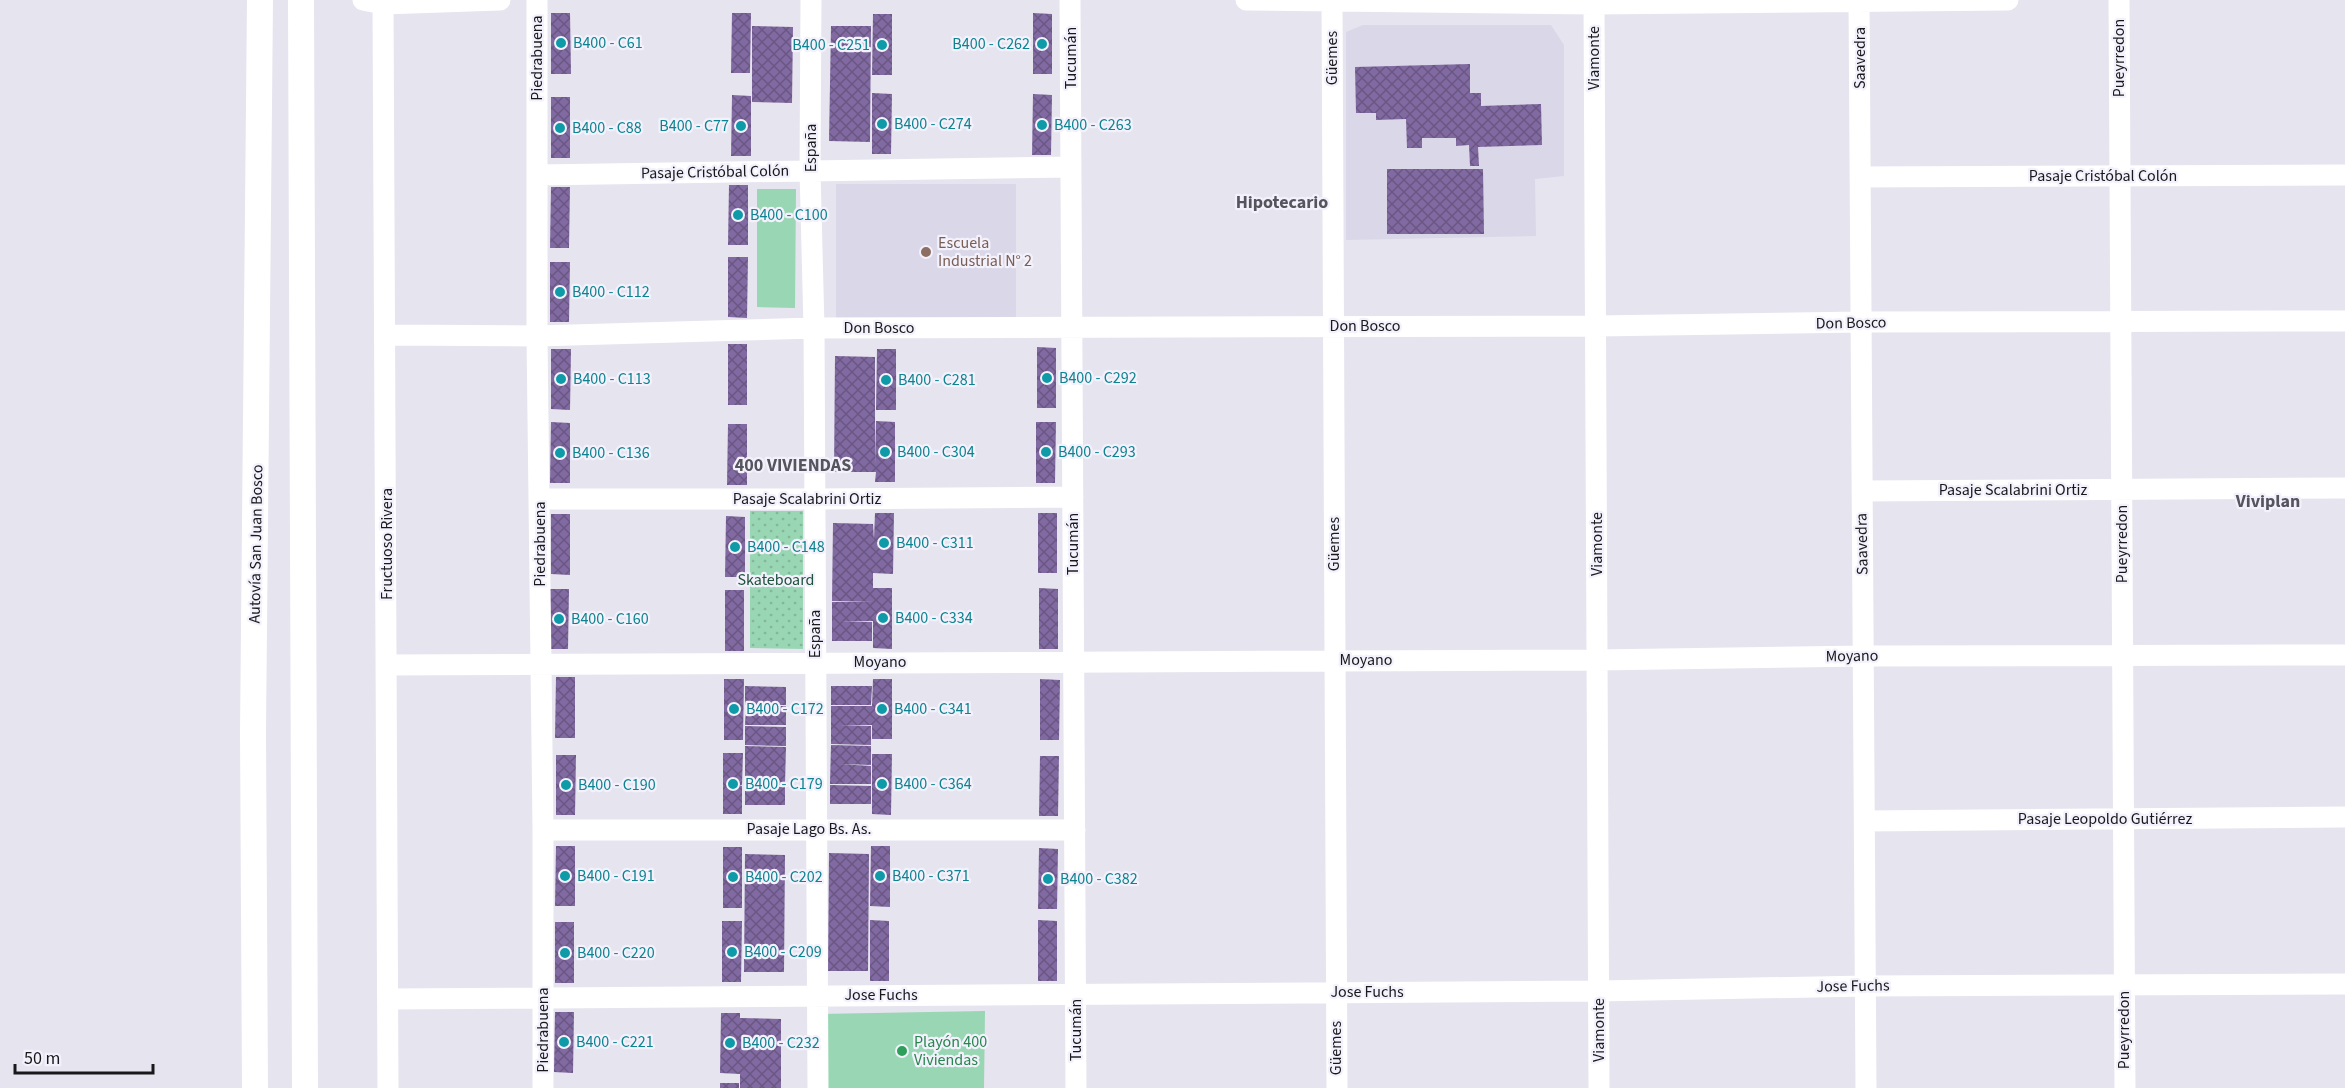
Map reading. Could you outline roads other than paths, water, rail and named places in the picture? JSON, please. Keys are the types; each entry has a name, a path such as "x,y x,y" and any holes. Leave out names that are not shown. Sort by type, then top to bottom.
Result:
{"main road":[{"name":"Autovía San Juan Bosco","path":"255,1088 253,732 260,0"},
{"path":"301,0 305,1088"}],"street":[{"path":"377,1 500,0"},
{"name":"Piedrabuena","path":"537,0 537,336 543,830 543,1088"},
{"name":"España","path":"812,0 810,170 814,328 818,1088"},
{"name":"Tucumán","path":"1070,0 1076,1088"},
{"path":"1246,0 1594,2 2008,0"},
{"name":"Pueyrredon","path":"2119,0 2125,1088"},
{"name":"Fructuoso Rivera","path":"377,1 386,335 388,1088"},
{"name":"Güemes","path":"1332,1 1337,1088"},
{"name":"Saavedra","path":"1859,1 1866,1088"},
{"name":"Viamonte","path":"1594,2 1599,1088"},
{"name":"Pasaje Cristóbal Colón","path":"538,175 1071,167"},
{"name":"Pasaje Cristóbal Colón","path":"1860,177 2345,175"},
{"name":"Don Bosco","path":"386,335 537,336 814,328 2345,321"},
{"name":"Pasaje Scalabrini Ortiz","path":"1862,491 2345,488"},
{"name":"Pasaje Scalabrini Ortiz","path":"540,499 814,500 1073,497"},
{"name":"Moyano","path":"387,665 2345,655"},
{"name":"Pasaje Leopoldo Gutiérrez","path":"1865,821 2345,817"},
{"name":"Pasaje Lago Bs. As.","path":"543,830 1075,830"},
{"name":"Jose Fuchs","path":"389,999 2345,984"}],"place":[{"name":"B400 - C61","path":"561,43"},
{"name":"B400 - C262","path":"1042,44"},
{"name":"B400 - C251","path":"882,45"},
{"name":"B400 - C274","path":"882,124"},
{"name":"B400 - C263","path":"1042,125"},
{"name":"B400 - C77","path":"741,126"},
{"name":"B400 - C88","path":"560,128"},
{"name":"B400 - C100","path":"738,215"},
{"name":"Escuela Industrial N° 2","path":"926,252"},
{"name":"B400 - C112","path":"560,292"},
{"name":"B400 - C292","path":"1047,378"},
{"name":"B400 - C113","path":"561,379"},
{"name":"B400 - C281","path":"886,380"},
{"name":"B400 - C304","path":"885,452"},
{"name":"B400 - C293","path":"1046,452"},
{"name":"B400 - C136","path":"560,453"},
{"name":"B400 - C311","path":"884,543"},
{"name":"B400 - C148","path":"735,547"},
{"name":"B400 - C334","path":"883,618"},
{"name":"B400 - C160","path":"559,619"},
{"name":"B400 - C172","path":"734,709"},
{"name":"B400 - C341","path":"882,709"},
{"name":"B400 - C179","path":"733,784"},
{"name":"B400 - C364","path":"882,784"},
{"name":"B400 - C190","path":"566,785"},
{"name":"B400 - C191","path":"565,876"},
{"name":"B400 - C371","path":"880,876"},
{"name":"B400 - C202","path":"733,877"},
{"name":"B400 - C382","path":"1048,879"},
{"name":"B400 - C209","path":"732,952"},
{"name":"B400 - C220","path":"565,953"},
{"name":"B400 - C221","path":"564,1042"},
{"name":"B400 - C232","path":"730,1043"},
{"name":"Playón 400 Viviendas","path":"902,1051"}],"district":[{"name":"Hipotecario","path":"1282,202"},
{"name":"400 VIVIENDAS","path":"793,465"},
{"name":"Viviplan","path":"2268,501"}],"park label":[{"name":"Skateboard","path":"776,580"}]}
